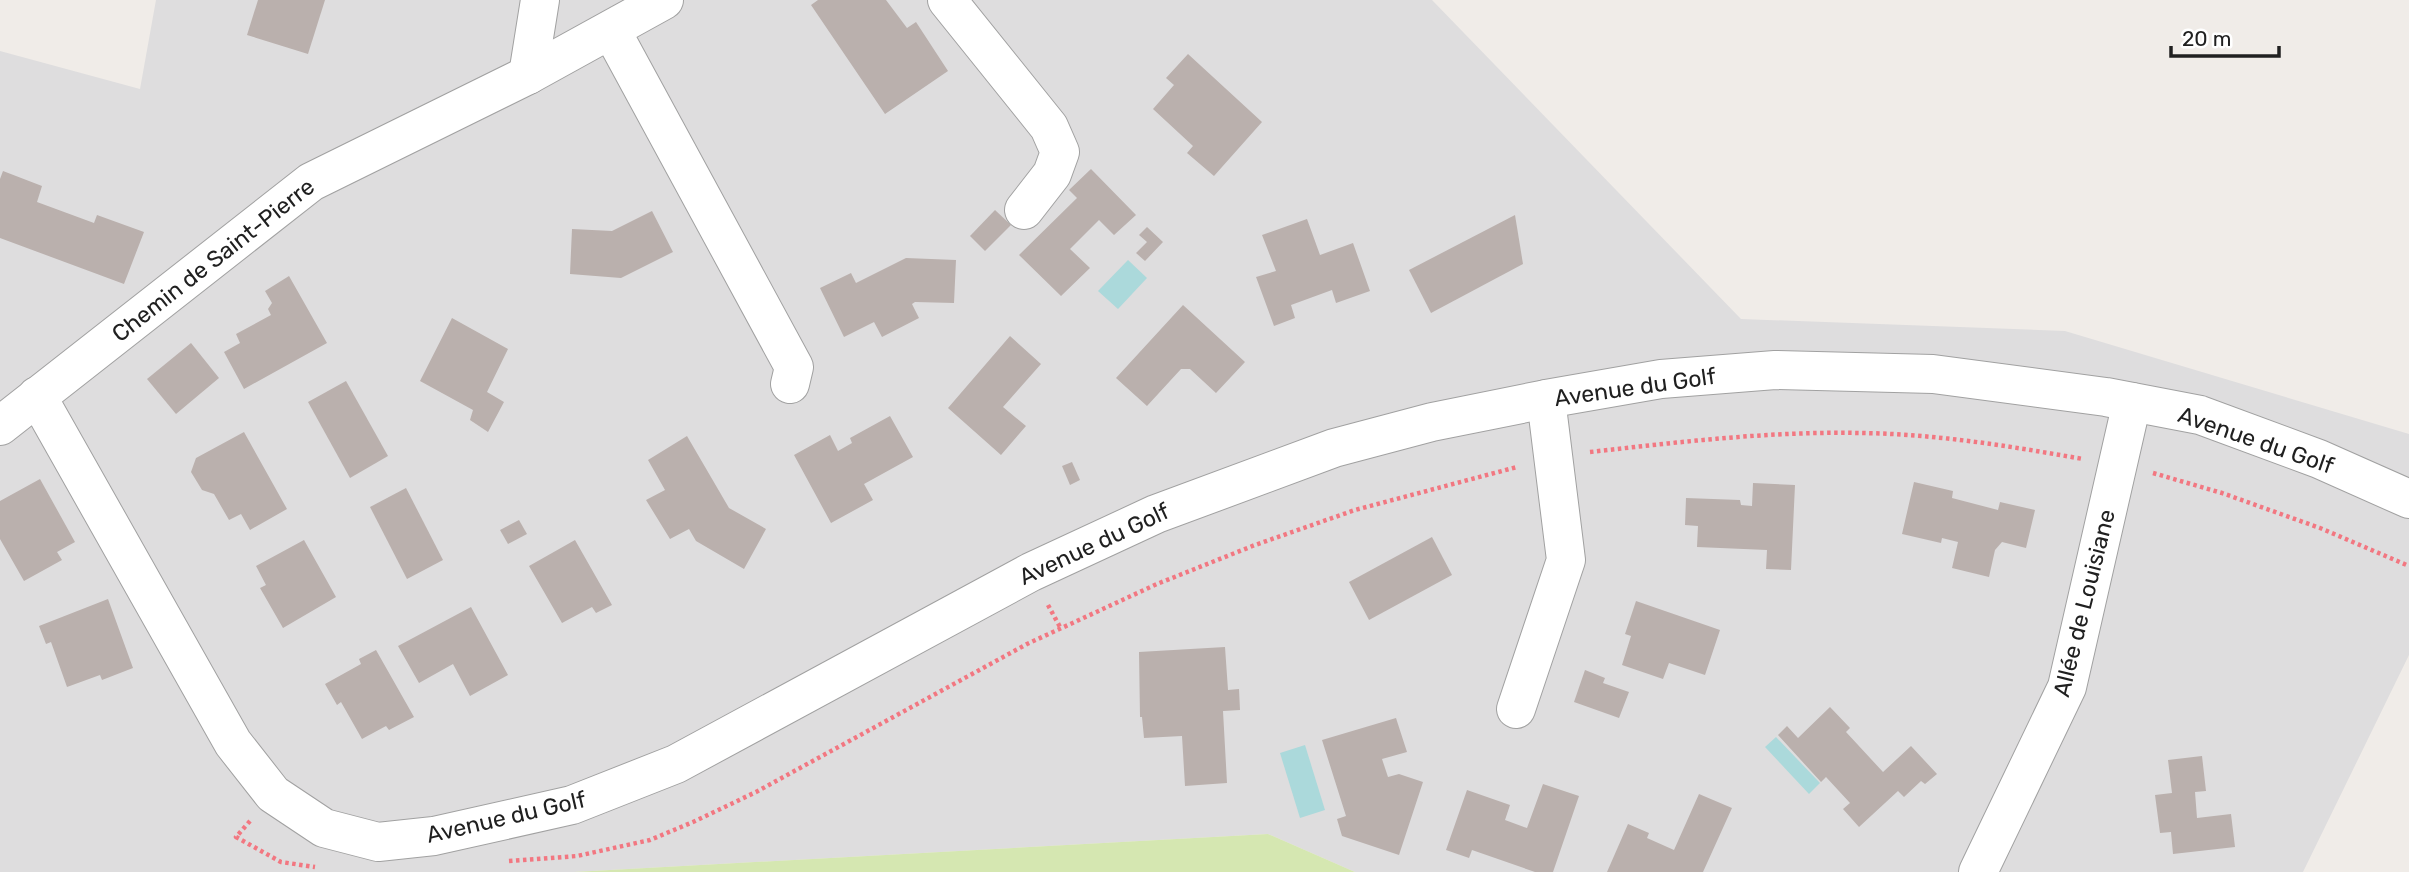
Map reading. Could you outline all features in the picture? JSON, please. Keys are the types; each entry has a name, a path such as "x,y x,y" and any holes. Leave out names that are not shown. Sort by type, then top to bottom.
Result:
{"street":[{"path":"528,75 540,0"},
{"name":"Chemin de Saint-Pierre","path":"0,426 311,182 528,75 664,0"},
{"path":"947,0 1049,127 1060,152 1052,174 1024,211"},
{"path":"611,30 793,366 790,384"},
{"name":"Avenue du Golf","path":"37,396 233,743 273,794 324,828 378,842 434,836 572,805 676,764 1031,572 1156,514 1334,448 1432,422 1661,379 1775,370 1933,374 2106,397 2200,415 2319,459 2409,499"},
{"path":"1516,709 1566,560 1546,399"},
{"name":"Allée de Louisiane","path":"1978,872 2067,687 2132,402"}],"path":[{"path":"499,861 577,856 650,840 756,792 1027,644 1157,584 1255,545 1355,510 1553,457 1768,435 1862,433 1971,440 2145,470 2222,493 2320,528 2409,566"},
{"path":"273,794 236,837 281,862 326,869"}],"shaded area":[{"path":"156,0 1432,0 1741,319 2065,331 2409,434 2409,655 2303,872 1355,872 1268,834 574,872 0,872 0,51 140,89"}],"green space":[{"path":"1268,834 1355,872 574,872"}],"water":[{"path":"1128,260 1147,278 1118,309 1098,291"},
{"path":"1776,737 1820,783 1809,794 1765,747"},
{"path":"1305,745 1325,810 1300,818 1280,753"}],"building":[{"path":"258,0 325,0 308,54 247,35"},
{"path":"818,0 886,0 907,28 916,22 948,71 885,114 811,5"},
{"path":"1188,54 1262,122 1214,176 1187,153 1193,146 1153,109 1174,85 1166,78"},
{"path":"1091,169 1136,215 1114,235 1099,220 1070,249 1090,268 1061,296 1019,255 1077,198 1069,190"},
{"path":"3,171 42,186 37,202 94,223 97,215 144,232 124,284 0,238 0,179"},
{"path":"995,210 1011,225 985,251 970,236"},
{"path":"652,211 673,252 621,278 570,274 572,229 612,231"},
{"path":"1515,215 1523,264 1431,313 1409,270"},
{"path":"1307,219 1320,255 1353,243 1370,291 1336,303 1332,290 1291,305 1295,318 1274,326 1256,277 1276,271 1262,235"},
{"path":"1147,227 1163,242 1145,261 1136,253 1147,242 1139,235"},
{"path":"906,258 956,260 954,303 915,302 912,304 919,318 882,337 874,322 844,337 820,288 851,273 856,283"},
{"path":"289,276 327,343 244,389 224,352 240,343 236,334 271,315 268,309 272,303 265,291"},
{"path":"1183,305 1245,362 1216,393 1190,369 1181,369 1147,406 1116,378"},
{"path":"452,318 508,349 487,392 504,402 488,432 470,420 473,410 420,381"},
{"path":"1010,336 1041,364 1003,407 1026,426 1001,455 948,408"},
{"path":"191,343 219,378 176,414 147,379"},
{"path":"346,381 388,456 350,478 308,402"},
{"path":"890,416 913,457 864,484 873,500 831,523 794,455 830,435 838,451 852,443 850,438"},
{"path":"244,432 287,509 250,530 241,514 229,520 214,494 202,490 191,472 196,458"},
{"path":"687,436 729,508 766,529 744,569 696,541 689,529 670,539 646,500 665,490 648,460"},
{"path":"1072,462 1080,480 1070,485 1062,466"},
{"path":"40,479 75,542 57,552 62,560 24,581 0,539 0,501"},
{"path":"1914,482 1953,491 1952,498 1998,510 2000,502 2035,510 2026,548 2002,542 1995,550 1989,577 1952,568 1958,542 1942,538 1941,543 1902,534"},
{"path":"1753,483 1795,485 1791,570 1766,569 1767,550 1697,547 1698,526 1685,525 1686,498 1740,500 1741,505 1752,506"},
{"path":"406,488 443,560 407,579 370,507"},
{"path":"519,520 527,534 508,544 500,530"},
{"path":"1432,537 1452,575 1369,620 1349,582"},
{"path":"304,540 336,597 283,628 260,588 266,585 256,566"},
{"path":"575,540 612,605 596,613 592,607 562,623 529,566"},
{"path":"108,599 133,668 102,680 100,675 67,687 51,642 46,644 39,626"},
{"path":"1636,601 1720,630 1705,675 1669,663 1663,679 1622,665 1631,636 1625,634"},
{"path":"471,607 508,675 470,696 453,664 419,683 398,646"},
{"path":"1225,647 1228,690 1239,689 1240,710 1223,711 1227,783 1185,786 1182,736 1144,738 1140,717 1139,652"},
{"path":"376,650 414,717 389,730 386,726 362,739 341,702 337,705 325,684 361,664 359,659"},
{"path":"1585,670 1605,678 1603,683 1629,692 1619,718 1574,702"},
{"path":"1830,707 1850,728 1846,732 1883,772 1911,746 1937,774 1925,784 1921,781 1904,797 1898,791 1859,827 1843,809 1850,803 1826,777 1821,782 1778,735 1787,726 1798,738"},
{"path":"1396,718 1407,752 1382,759 1388,777 1399,774 1423,782 1399,855 1342,836 1337,819 1346,816 1322,740"},
{"path":"2202,756 2206,791 2195,792 2197,818 2231,814 2235,847 2173,854 2171,832 2160,833 2155,795 2172,793 2168,760"},
{"path":"1543,784 1579,796 1553,872 1535,872 1472,850 1469,858 1446,850 1467,790 1510,805 1505,820 1527,828"},
{"path":"1699,794 1732,808 1703,872 1607,872 1628,824 1649,833 1647,838 1674,850"}]}
